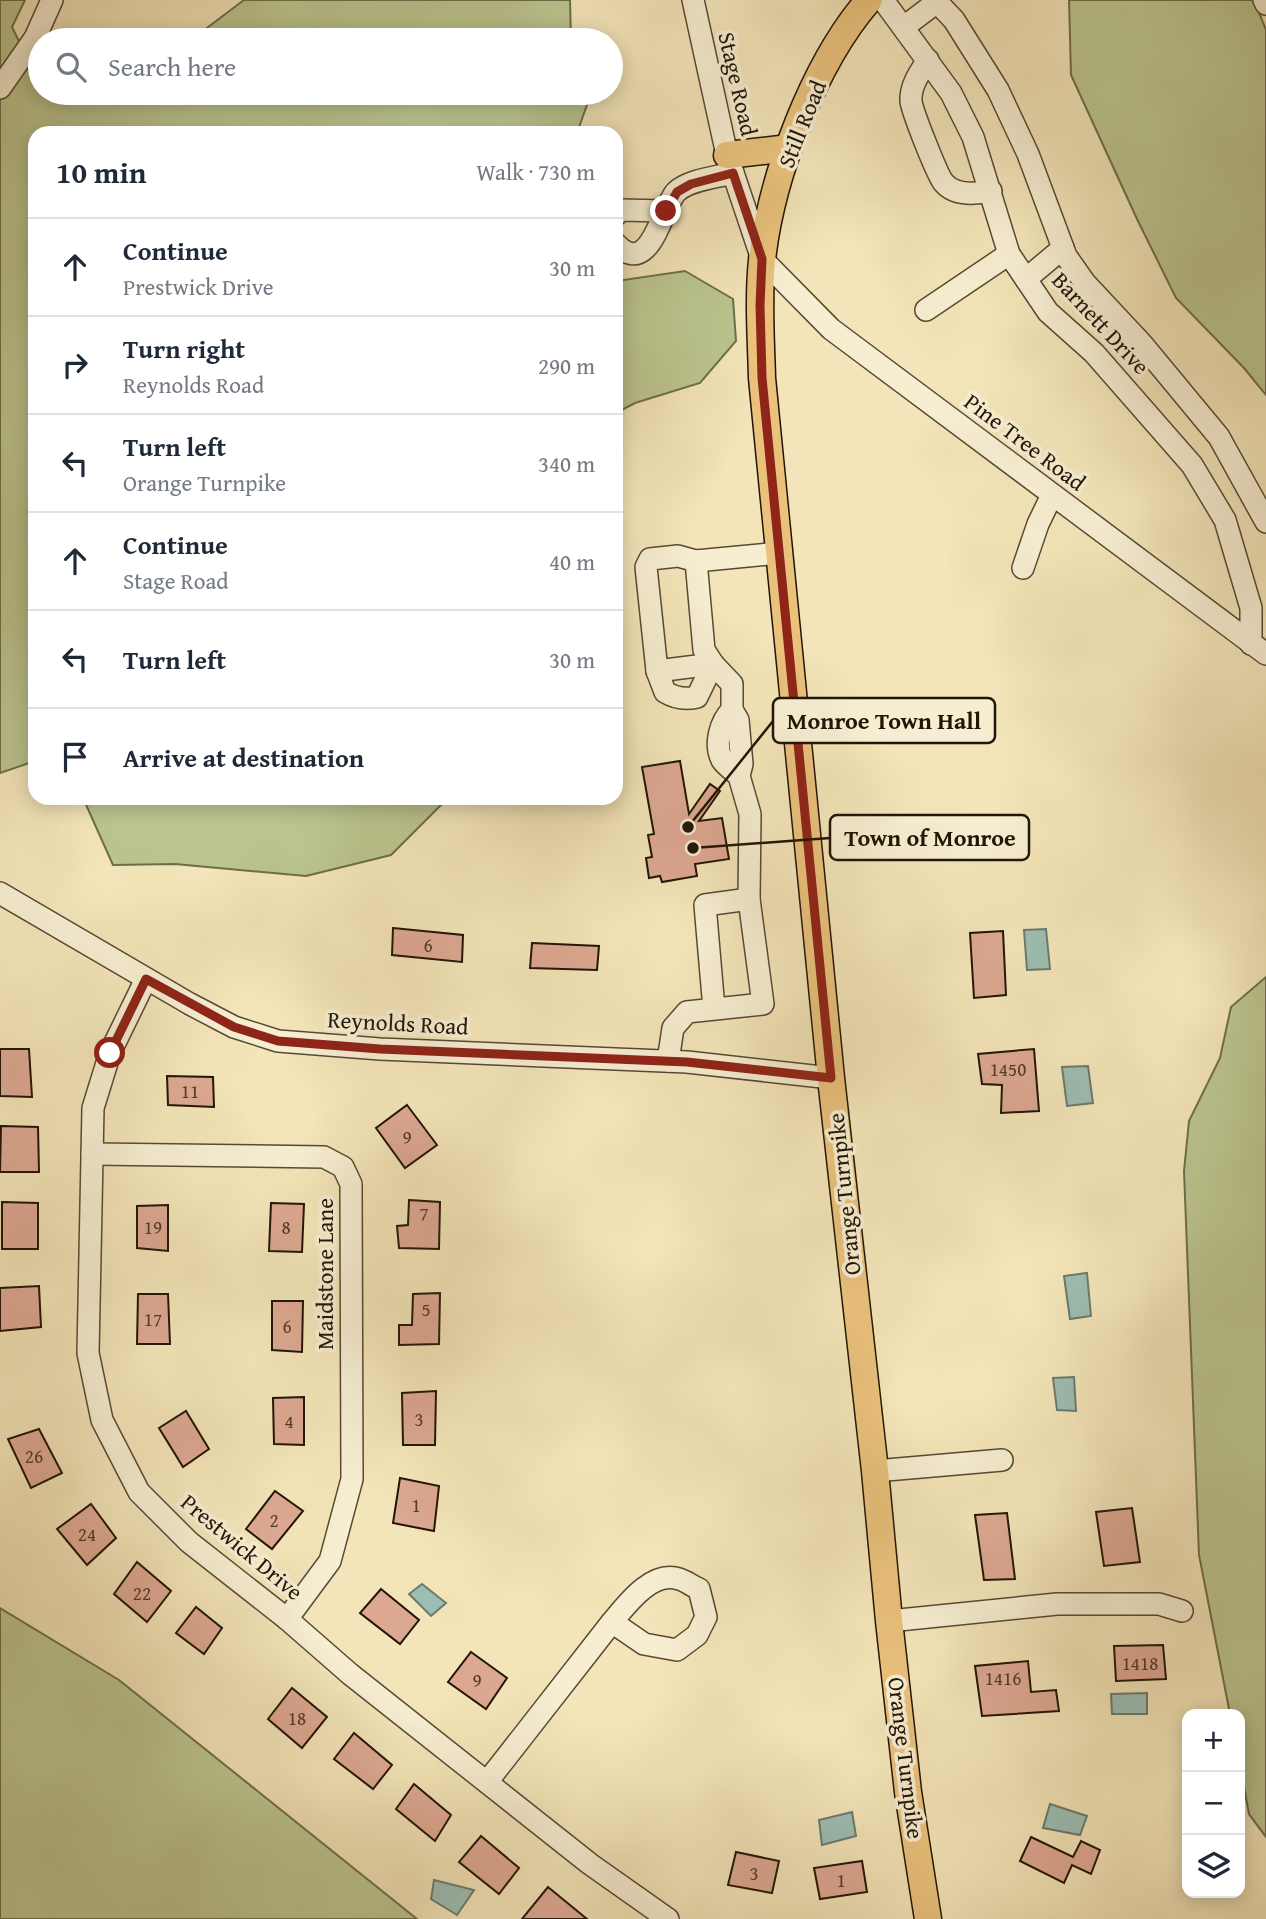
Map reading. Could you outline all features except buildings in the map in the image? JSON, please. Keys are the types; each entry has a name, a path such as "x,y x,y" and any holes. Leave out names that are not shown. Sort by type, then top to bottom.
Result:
{"main road":[{"name":"Still Road","path":"762,259 789,149 808,101 832,54 869,0"},
{"path":"730,164 789,149"},
{"name":"Orange Turnpike","path":"762,259 762,378 831,1078 908,1792 928,1919"}],"street":[{"path":"39,28 52,0"},
{"name":"Stage Road","path":"693,0 730,164 762,259"},
{"name":"Barnett Drive","path":"883,0 951,93 974,137 1009,254 1048,312 1094,353 1192,465 1210,494 1225,520 1251,608 1259,649"},
{"path":"904,27 937,2 954,20 998,90 1028,154 1066,256 1085,283 1150,353 1219,437 1266,522"},
{"path":"0,88 28,48"},
{"path":"928,60 914,84 911,101 944,183 958,192 976,194 991,191"},
{"path":"623,250 639,252 648,246 657,234 677,192 730,164"},
{"path":"623,210 666,211"},
{"path":"1026,279 1063,248"},
{"path":"926,310 1009,254"},
{"name":"Pine Tree Road","path":"762,259 831,329 1259,649"},
{"path":"1210,494 1240,474"},
{"path":"1023,568 1038,524 1052,495"},
{"path":"713,664 696,697 673,697 665,692 657,671 646,567 650,559 678,556 696,561 779,553"},
{"path":"668,1062 673,1028 687,1012 763,1004 749,899 750,814 739,776 742,764 738,720 732,710 732,684 704,650 696,561"},
{"path":"657,671 713,664"},
{"name":"Reynolds Road","path":"0,893 234,1027 278,1041 380,1049 668,1062 831,1078"},
{"path":"714,1009 705,905 749,899"},
{"name":"Prestwick Drive","path":"146,979 110,1053 93,1108 88,1353 102,1420 139,1492 188,1542 287,1619 350,1674 590,1864 668,1919"},
{"name":"Maidstone Lane","path":"92,1154 324,1157 343,1167 351,1184 352,1479 330,1561 287,1619"},
{"path":"875,1471 1002,1460"},
{"path":"889,1621 1057,1604 1159,1604 1182,1611"},
{"path":"487,1783 612,1622"}],"green space":[{"path":"0,0 25,0 12,27 28,60 28,105 587,105 579,126 28,126 28,763 0,773"},
{"path":"244,0 570,0 571,28 207,28"},
{"path":"1069,0 1254,0 1266,30 1266,395 1244,368 1176,298 1071,75"},
{"path":"685,271 733,299 736,341 700,383 623,409 623,280"},
{"path":"86,805 441,805 391,855 306,876 175,864 113,865"},
{"path":"1266,977 1266,1837 1249,1814 1245,1792 1245,1709 1229,1709 1199,1555 1184,1171 1189,1121 1220,1058 1231,1007"},
{"path":"0,1608 119,1680 417,1919 0,1919"}],"water":[{"path":"1046,929 1050,969 1027,970 1024,930"},
{"path":"1088,1066 1093,1103 1067,1106 1062,1067"},
{"path":"1087,1273 1091,1316 1070,1319 1064,1276"},
{"path":"1074,1377 1076,1411 1057,1410 1053,1378"},
{"path":"422,1584 446,1603 431,1616 409,1594"},
{"path":"1147,1693 1147,1714 1112,1714 1111,1694"},
{"path":"1050,1804 1087,1816 1080,1835 1043,1828"},
{"path":"852,1812 856,1836 822,1845 819,1820"},
{"path":"434,1880 474,1890 457,1915 431,1899"}],"place":[{"name":"Monroe Town Hall","path":"688,827"},
{"name":"Town of Monroe","path":"693,848"}],"route":[{"path":"110,1053 146,979 234,1027 278,1041 490,1055 687,1062 831,1078 762,378 762,259 733,173 691,184 677,192 666,211"}]}
